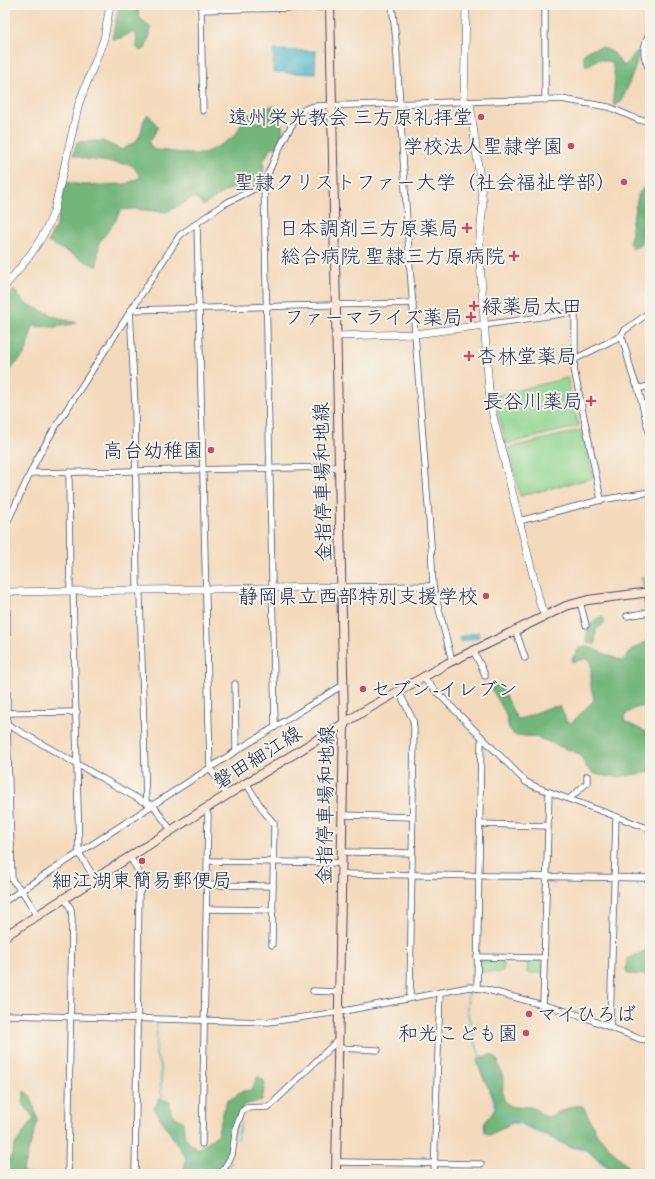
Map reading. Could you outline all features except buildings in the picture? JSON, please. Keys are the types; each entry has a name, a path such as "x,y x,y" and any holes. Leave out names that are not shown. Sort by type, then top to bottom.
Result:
{"main road":[{"name":"金指停車場和地線","path":"330,6 330,106 344,723 336,1174"},
{"name":"磐田細江線","path":"5,936 246,783 398,690 422,677 545,615 580,602 649,592"}],"street":[{"path":"5,286 35,250 49,225 54,210 79,103 104,39 110,5"},
{"path":"392,5 396,40 415,334 421,393 423,449 433,586 452,661"},
{"path":"466,5 467,103 483,203 479,248 484,325 493,416 519,521 545,615"},
{"path":"545,5 545,100"},
{"path":"203,111 201,10 330,6"},
{"path":"650,32 644,43 643,54 650,71"},
{"path":"275,727 264,184 270,167 297,117 304,109 330,106 561,99 609,107 639,120 650,120"},
{"path":"5,527 54,429 180,235 224,204 264,184"},
{"path":"197,224 210,768 227,795"},
{"path":"130,310 266,308 413,303"},
{"path":"130,310 135,406 137,585 139,590 146,803"},
{"path":"336,336 415,334 575,312 574,369 601,500"},
{"path":"575,359 621,336 625,330 650,312"},
{"path":"621,336 627,348 634,382 638,386 650,437"},
{"path":"638,386 641,388 650,386"},
{"path":"31,473 338,466"},
{"path":"69,472 71,591 77,712 79,853 95,879"},
{"path":"519,521 601,500 650,492"},
{"path":"38,916 22,891 12,880 8,845 6,592 433,586"},
{"path":"627,616 650,612 649,592"},
{"path":"580,602 586,625"},
{"path":"515,629 525,658"},
{"path":"473,650 485,676"},
{"path":"422,677 526,782 650,829"},
{"path":"235,684 236,751"},
{"path":"5,901 236,751 343,686"},
{"path":"398,690 414,726 410,997"},
{"path":"7,713 77,712"},
{"path":"6,724 146,803 153,805 171,830"},
{"path":"476,988 482,742 484,740"},
{"path":"569,799 587,783 587,776"},
{"path":"246,783 265,814 274,823 272,945"},
{"path":"543,1005 549,792"},
{"path":"202,1144 208,860 208,815 205,809"},
{"path":"342,815 412,817"},
{"path":"610,1027 616,817"},
{"path":"480,824 547,826"},
{"path":"342,852 412,853"},
{"path":"130,857 146,884 139,893 135,1174"},
{"path":"208,860 342,863"},
{"path":"341,874 650,878"},
{"path":"207,885 274,886"},
{"path":"65,899 71,909 72,919 68,1174"},
{"path":"207,909 273,910"},
{"path":"477,957 545,958"},
{"path":"5,1015 269,1022 339,1012 440,992 476,988 576,1014 640,1038 650,1040"},
{"path":"313,991 339,992"},
{"path":"434,1174 440,992"},
{"path":"221,1174 232,1155 242,1111 246,1108 268,1107 271,1105 338,1044 378,1050"},
{"path":"337,1162 481,1164"}],"green space":[{"path":"119,5 138,5 139,17 151,28 145,49 140,51 136,46 137,35 132,32 121,38 112,39"},
{"path":"602,47 614,53 622,65 625,65 638,50 635,68 626,91 621,102 614,106 613,98 615,79 612,62 598,59 586,67 583,55 589,50"},
{"path":"274,106 282,126 282,134 277,148 272,147 262,163 264,166 263,173 254,184 247,184 233,188 203,206 195,197 167,212 134,209 120,210 116,220 99,243 97,267 48,242 57,224 65,182 83,185 126,184 141,177 132,165 86,159 73,155 77,142 103,141 122,150 137,140 148,114 158,127 149,143 154,150 198,154 207,152 217,147 234,136 244,118 249,113 253,122 263,122 268,107"},
{"path":"650,162 650,210 644,220 641,243 633,249 629,242 632,234 631,226 639,193 645,186"},
{"path":"14,290 25,303 56,317 77,323 56,327 33,326 25,354 9,371 5,380 5,298"},
{"path":"567,378 579,426 506,444 494,396"},
{"path":"582,430 593,478 520,496 508,448"},
{"path":"650,575 650,587 644,587 641,578"},
{"path":"602,616 605,622 596,630 595,644 587,643 586,639 589,627 595,620"},
{"path":"650,625 650,706 638,707 630,711 625,717 624,721 650,734 650,771 620,776 603,776 590,771 577,753 536,737 514,735 509,728 505,712 492,690 494,685 500,686 517,719 549,707 561,707 566,721 571,723 594,700 591,687 591,665 588,658 573,662 572,659 579,648 586,646 622,661 631,651 648,640"},
{"path":"645,951 650,951 650,975 628,974 626,971 627,959"},
{"path":"479,959 504,959 503,972 479,972"},
{"path":"528,959 542,960 543,973 527,973"},
{"path":"492,1055 498,1060 503,1079 503,1097 507,1104 514,1107 533,1108 544,1116 549,1117 572,1106 583,1106 597,1134 635,1174 612,1174 608,1166 586,1149 570,1146 520,1123 512,1123 490,1135 485,1132 484,1124 494,1110 495,1104 478,1066 477,1060 481,1057"},
{"path":"258,1076 265,1082 262,1101 243,1105 232,1136 227,1159 219,1174 195,1174 184,1170 186,1158 154,1108 159,1099 170,1101 171,1113 183,1122 185,1138 198,1149 217,1135 226,1102 243,1091 251,1090"},
{"path":"24,1091 31,1096 38,1121 22,1172 30,1174 5,1174 5,1165 8,1165 16,1143 34,1118 23,1104"}],"water":[{"path":"274,50 316,51 315,74 273,72"},
{"path":"478,632 479,637 461,642 459,637"}],"waterway":[{"path":"468,990 467,1011 478,1051 494,1085 494,1104 497,1110 506,1117 570,1147 586,1150 607,1167 611,1174"},
{"path":"157,1022 156,1056 161,1065 161,1092 167,1115 175,1133 201,1174"},
{"path":"237,1139 241,1123"},
{"path":"224,1174 231,1162"}],"place":[{"name":"遠州栄光教会 三方原礼拝堂","path":"481,117"},
{"name":"学校法人聖隷学園","path":"571,146"},
{"name":"聖隷クリストファー大学（社会福祉学部）","path":"624,182"},
{"name":"日本調剤三方原薬局","path":"467,228"},
{"name":"総合病院 聖隷三方原病院","path":"514,256"},
{"name":"緑薬局太田","path":"474,306"},
{"name":"ファーマライズ薬局","path":"471,317"},
{"name":"杏林堂薬局","path":"469,356"},
{"name":"長谷川薬局","path":"591,401"},
{"name":"高台幼稚園","path":"211,450"},
{"name":"静岡県立西部特別支援学校","path":"486,596"},
{"name":"セブン-イレブン","path":"363,689"},
{"name":"細江湖東簡易郵便局","path":"142,861"},
{"name":"マイひろば","path":"529,1014"},
{"name":"和光こども園","path":"526,1033"}]}
